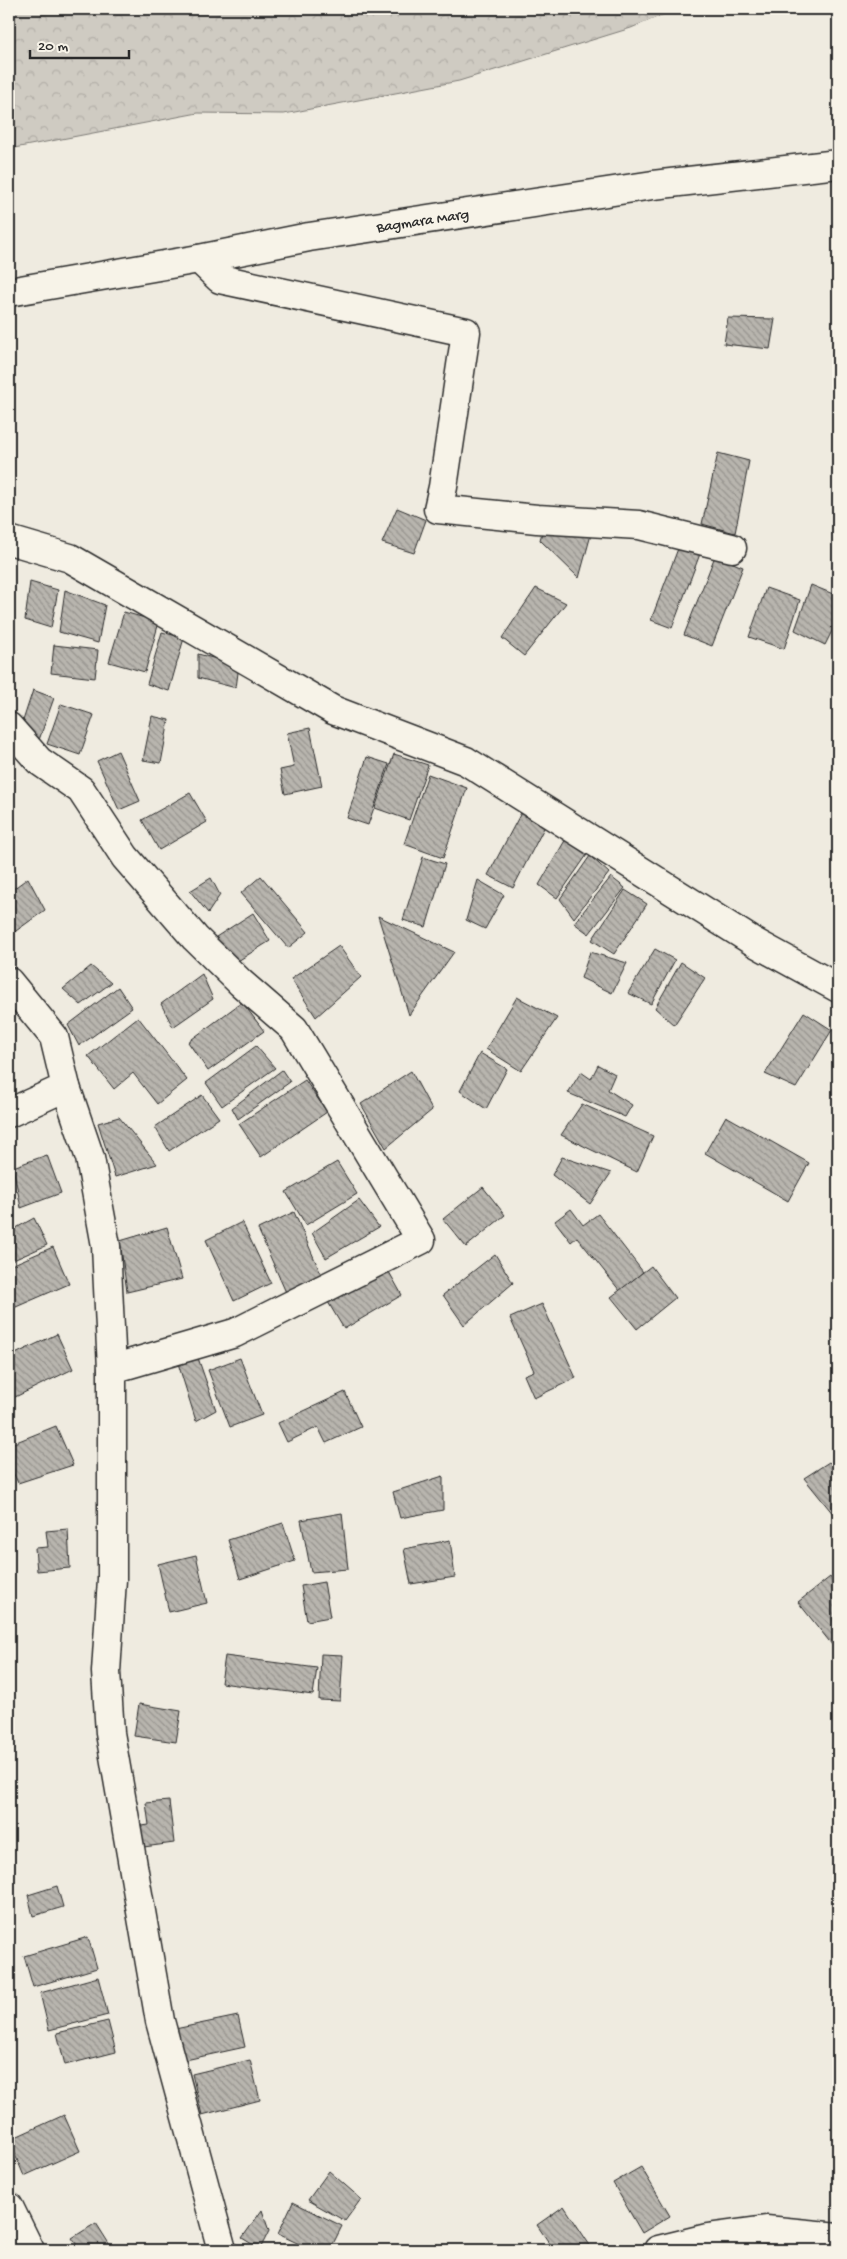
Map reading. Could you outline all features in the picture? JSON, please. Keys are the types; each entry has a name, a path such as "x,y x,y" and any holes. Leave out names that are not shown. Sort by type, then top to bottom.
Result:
{"street":[{"name":"Bagmara Marg","path":"9,292 198,259 310,236 653,185 838,164"},
{"path":"198,259 220,279 466,332 443,487 438,509 537,519 639,525 732,548"},
{"path":"9,540 70,558 334,710 466,761 754,942 838,988"},
{"path":"9,727 39,760 81,790 126,857 195,938 240,983 294,1029 421,1240 235,1333 112,1369"},
{"path":"9,982 54,1037 66,1087 90,1158 106,1246 112,1369 112,1579 106,1672 110,1734 160,2021 222,2250"},
{"path":"9,1113 66,1087"},
{"path":"9,2207 30,2250"},
{"path":"658,2250 707,2238 766,2230 838,2237"}],"green space":[{"path":"9,9 676,9 631,28 459,81 284,114 198,113 9,149"}],"building":[{"path":"728,318 775,319 770,349 724,344"},
{"path":"718,453 749,461 735,533 702,524"},
{"path":"397,508 426,520 414,553 382,543"},
{"path":"544,525 592,531 579,578 540,540"},
{"path":"682,538 703,546 672,628 651,620"},
{"path":"715,556 743,567 712,646 684,635"},
{"path":"30,582 58,590 51,628 25,620"},
{"path":"811,585 838,596 838,619 825,645 795,630"},
{"path":"536,588 566,603 524,656 502,638"},
{"path":"766,588 800,600 784,649 749,637"},
{"path":"65,590 105,605 98,643 59,632"},
{"path":"124,612 159,622 145,672 109,662"},
{"path":"162,632 184,638 169,691 147,684"},
{"path":"54,645 98,650 95,678 51,673"},
{"path":"198,654 239,665 236,688 198,678"},
{"path":"33,690 54,698 39,740 19,733"},
{"path":"61,704 94,715 80,755 47,744"},
{"path":"152,716 169,720 161,763 143,760"},
{"path":"310,728 322,786 285,794 280,770 294,767 287,733"},
{"path":"118,751 140,801 119,810 97,761"},
{"path":"394,754 428,765 409,820 375,808"},
{"path":"367,757 389,764 368,825 347,818"},
{"path":"428,774 467,788 443,858 404,844"},
{"path":"190,793 207,822 159,850 142,820"},
{"path":"522,811 546,824 513,888 488,875"},
{"path":"567,837 589,852 557,898 539,885"},
{"path":"590,856 609,873 574,918 560,899"},
{"path":"423,857 445,864 426,927 403,920"},
{"path":"261,876 308,932 288,948 241,893"},
{"path":"611,877 625,888 589,934 574,923"},
{"path":"28,878 45,910 9,936 9,892"},
{"path":"211,878 220,895 208,913 190,891"},
{"path":"478,880 504,895 485,929 466,920"},
{"path":"625,890 647,904 614,954 592,940"},
{"path":"253,913 270,941 233,964 216,937"},
{"path":"378,916 454,952 409,1015"},
{"path":"339,946 361,977 316,1017 291,979"},
{"path":"655,949 675,960 651,1004 628,993"},
{"path":"590,952 627,963 612,993 581,978"},
{"path":"681,962 705,978 674,1025 655,1008"},
{"path":"91,966 111,983 81,1005 63,989"},
{"path":"202,974 213,999 173,1027 161,1004"},
{"path":"118,987 132,1008 79,1046 68,1025"},
{"path":"517,997 557,1018 521,1071 486,1049"},
{"path":"242,1002 264,1031 208,1071 188,1042"},
{"path":"804,1012 832,1030 796,1088 765,1074"},
{"path":"138,1017 187,1080 157,1104 133,1073 114,1089 88,1056"},
{"path":"256,1046 275,1068 222,1106 206,1083"},
{"path":"480,1053 507,1069 486,1109 460,1091"},
{"path":"598,1065 615,1074 608,1090 632,1105 625,1117 568,1093 581,1072 591,1079"},
{"path":"282,1070 290,1082 238,1119 232,1108"},
{"path":"411,1071 432,1110 386,1148 361,1104"},
{"path":"305,1080 327,1112 261,1157 239,1124"},
{"path":"202,1095 219,1118 169,1151 155,1127"},
{"path":"582,1104 653,1136 637,1172 561,1135"},
{"path":"726,1116 809,1163 788,1201 705,1153"},
{"path":"119,1117 157,1164 115,1177 98,1123"},
{"path":"47,1155 61,1193 21,1208 13,1167"},
{"path":"562,1157 611,1173 590,1204 552,1175"},
{"path":"337,1162 357,1194 306,1225 286,1192"},
{"path":"483,1187 505,1215 466,1247 443,1219"},
{"path":"359,1200 379,1227 326,1258 312,1233"},
{"path":"571,1209 583,1225 598,1214 643,1272 620,1291 577,1237 571,1242 555,1221"},
{"path":"294,1212 324,1281 288,1297 258,1229"},
{"path":"34,1218 47,1245 9,1262 9,1232"},
{"path":"242,1222 271,1283 234,1301 206,1240"},
{"path":"167,1227 182,1279 127,1292 120,1241"},
{"path":"53,1247 69,1284 9,1310 9,1266"},
{"path":"495,1254 513,1283 464,1325 443,1295"},
{"path":"384,1263 402,1295 344,1329 325,1297"},
{"path":"651,1266 675,1298 637,1329 611,1297"},
{"path":"542,1304 576,1378 534,1398 524,1375 534,1371 510,1318"},
{"path":"57,1334 73,1369 13,1398 9,1387 9,1357"},
{"path":"197,1355 216,1410 196,1421 177,1360"},
{"path":"240,1358 262,1415 230,1427 208,1370"},
{"path":"345,1392 361,1427 326,1443 318,1427 287,1442 278,1423"},
{"path":"56,1426 73,1465 18,1483 9,1464 9,1445"},
{"path":"829,1462 838,1470 838,1520 804,1478"},
{"path":"443,1476 443,1510 400,1518 393,1492"},
{"path":"342,1513 348,1569 311,1572 301,1520"},
{"path":"283,1523 295,1561 240,1579 228,1540"},
{"path":"68,1529 70,1568 37,1571 35,1548 48,1547 46,1531"},
{"path":"450,1540 455,1577 411,1584 404,1549"},
{"path":"196,1555 207,1603 169,1612 158,1564"},
{"path":"830,1577 838,1588 837,1651 798,1602"},
{"path":"324,1582 330,1617 307,1621 301,1586"},
{"path":"321,1654 343,1655 340,1701 319,1700"},
{"path":"225,1656 317,1668 313,1695 221,1683"},
{"path":"139,1704 181,1711 176,1742 134,1736"},
{"path":"169,1801 174,1843 136,1848 134,1827 149,1825 146,1803"},
{"path":"57,1886 63,1907 33,1916 28,1895"},
{"path":"88,1937 97,1968 33,1987 24,1956"},
{"path":"98,1977 108,2015 49,2030 40,1993"},
{"path":"238,2016 245,2047 181,2061 175,2029"},
{"path":"108,2021 116,2052 65,2065 57,2033"},
{"path":"250,2060 260,2100 202,2115 192,2074"},
{"path":"64,2115 80,2151 24,2176 9,2140"},
{"path":"641,2167 670,2216 642,2233 613,2183"},
{"path":"329,2171 361,2199 345,2221 308,2200"},
{"path":"293,2202 342,2226 330,2250 312,2250 278,2234"},
{"path":"564,2206 593,2250 554,2250 537,2225"},
{"path":"262,2210 269,2231 260,2249 242,2238"},
{"path":"96,2223 113,2250 80,2250 72,2238"}]}
